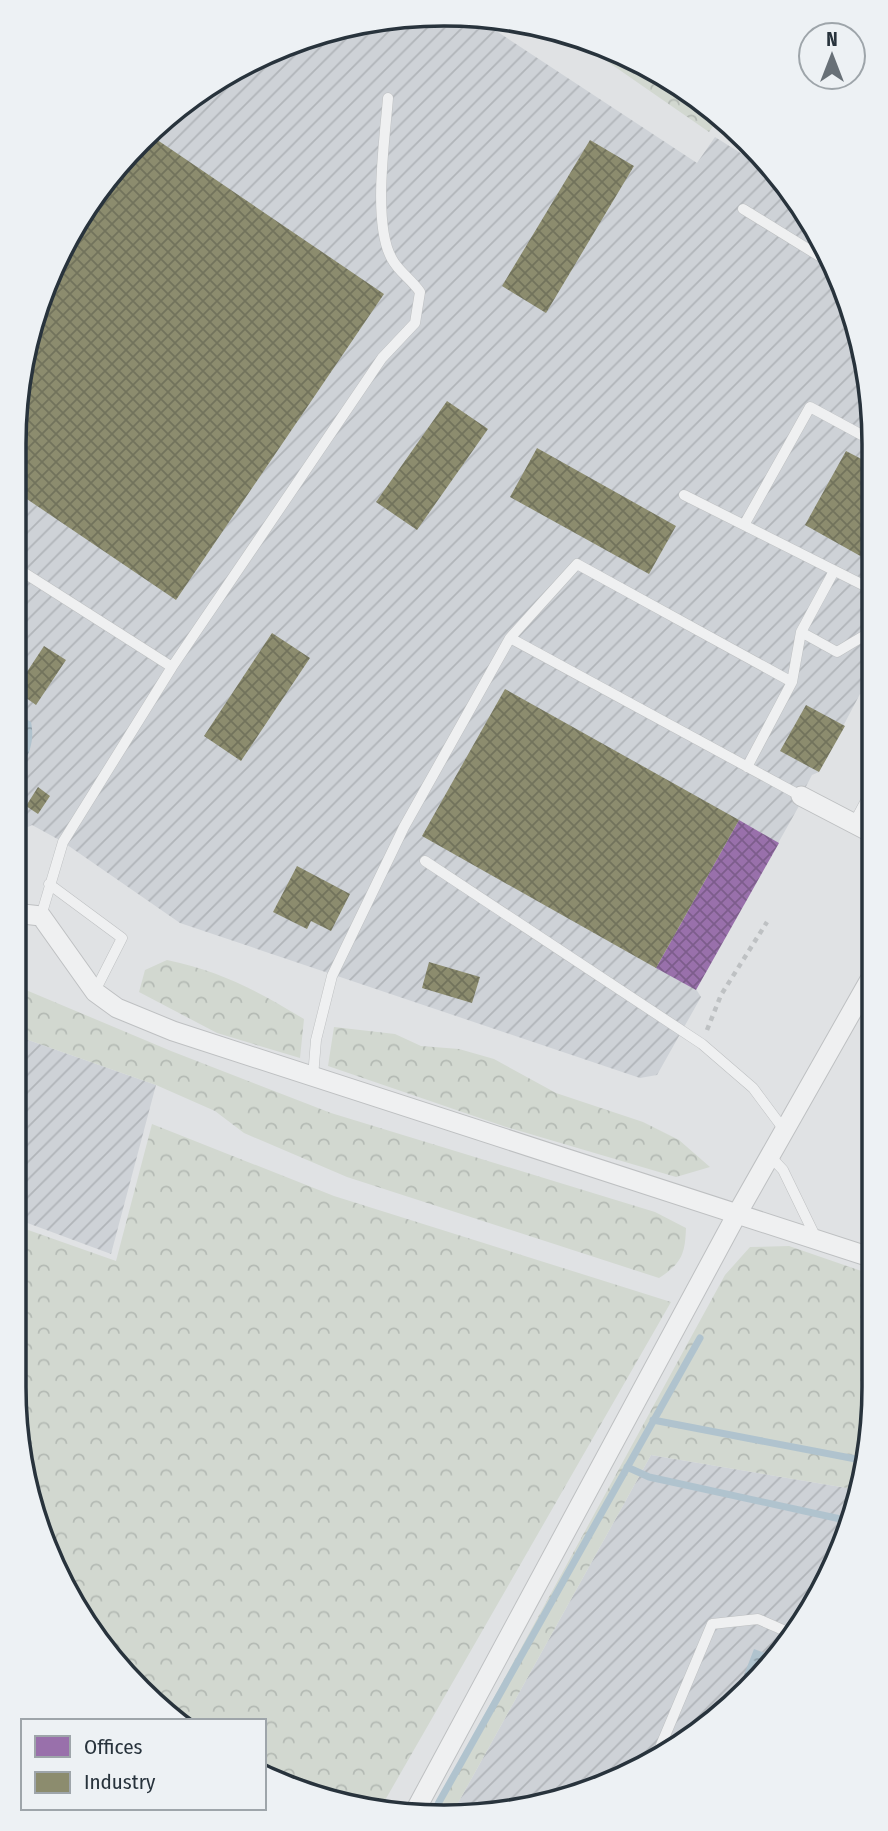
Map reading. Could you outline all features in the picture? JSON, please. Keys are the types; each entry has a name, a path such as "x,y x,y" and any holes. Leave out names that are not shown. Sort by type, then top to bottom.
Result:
{"street":[{"path":"801,796 862,827"},
{"path":"26,914 41,916 95,992 117,1008 173,1031 862,1255"},
{"path":"419,1804 737,1214 862,994"}],"lane":[{"path":"41,916 63,842 172,667 382,358 415,323 419,292 392,259 386,239 381,182 388,98"},
{"path":"743,209 816,254"},
{"path":"744,525 810,407 862,435"},
{"path":"684,495 862,584"},
{"path":"313,1077 316,1040 332,976 404,827 510,638 577,564 792,682"},
{"path":"747,767 792,682 802,632 834,570"},
{"path":"26,574 172,667"},
{"path":"802,632 837,652 862,637"},
{"path":"510,638 801,796"},
{"path":"425,861 702,1044 753,1088 785,1131"},
{"path":"50,884 122,938 95,992"},
{"path":"771,1157 783,1170 816,1240"},
{"path":"662,1743 712,1624 758,1619 783,1630"}],"path":[{"path":"702,1044 721,995 767,922"}],"shaded area":[{"path":"471,27 494,29 697,163 715,137 746,157 758,169 791,212 819,259 840,310 854,363 862,444 862,694 819,772 812,775 799,806 696,989 701,997 657,1075 640,1078 180,923 63,842 32,825 26,828 26,444 34,363 48,310 82,235 130,169 169,130 235,82 310,48 389,30"},
{"path":"26,1039 156,1085 111,1254 26,1222"},
{"path":"651,1455 849,1488 840,1521 819,1572 791,1619 758,1662 698,1718 629,1762 578,1783 525,1797 457,1805"}],"green space":[{"path":"600,56 629,69 676,97 713,126 709,132"},
{"path":"167,960 205,970 238,983 304,1019 300,1058 217,1033 139,992 145,970"},
{"path":"26,990 171,1051 331,1113 655,1212 686,1228 685,1245 673,1268 659,1278 347,1177 244,1133 215,1111 156,1085 26,1039"},
{"path":"334,1027 395,1034 421,1046 459,1049 494,1059 556,1093 643,1122 679,1140 710,1167 676,1177 506,1127 328,1066"},
{"path":"152,1124 334,1196 671,1302 385,1800 336,1791 266,1765 266,1719 191,1719 130,1662 97,1619 69,1572 40,1495 30,1442 26,1387 26,1229 116,1261"},
{"path":"789,1246 862,1271 861,1414 849,1488 651,1455 457,1805 435,1805 725,1275 750,1247"}],"water":[{"path":"26,719 31,722 32,731 26,759"},
{"path":"754,1649 765,1653 758,1662 743,1678"}],"building: Offices":[{"path":"739,820 779,843 696,990 656,968"}],"building: Industry":[{"path":"158,140 384,294 176,600 26,498 30,389 48,310 82,235 113,190"},
{"path":"590,140 634,166 546,313 502,286"},
{"path":"447,401 488,429 417,530 376,502"},
{"path":"537,448 676,526 649,574 510,497"},
{"path":"846,451 862,459 862,557 805,525"},
{"path":"272,633 310,658 241,761 204,736"},
{"path":"44,646 66,660 36,705 26,698 26,673"},
{"path":"505,689 739,820 656,968 422,836"},
{"path":"806,705 845,726 819,772 780,751"},
{"path":"38,787 50,796 38,814 26,806"},
{"path":"297,866 350,894 331,931 311,921 307,929 273,912"},
{"path":"429,962 480,977 472,1003 422,988"}],"waterway":[{"path":"438,1805 700,1338"},
{"path":"653,1420 855,1459"},
{"path":"627,1467 649,1477 841,1519"}]}
